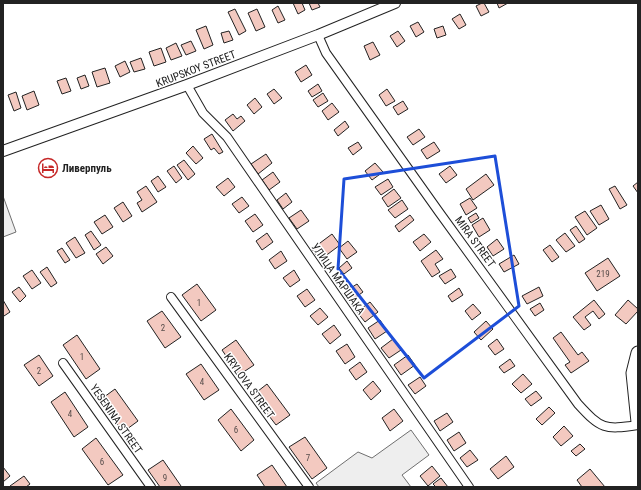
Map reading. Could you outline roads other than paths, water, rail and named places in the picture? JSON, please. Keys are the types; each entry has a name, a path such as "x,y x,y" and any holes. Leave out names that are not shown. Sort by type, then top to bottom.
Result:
{"main road":[{"path":"638,353 633,374 638,422"}],"street":[{"name":"KRUPSKOY STREET","path":"3,151 187,85 318,35 395,3"},
{"name":"MIRA STREET","path":"318,35 330,59 578,404 594,421 606,427 619,428 638,425"},
{"name":"УЛИЦА МАРШАКА","path":"187,85 203,114 226,137 469,487"},
{"name":"KRYLOVA STREET","path":"171,297 309,487"},
{"name":"YESENINA STREET","path":"63,363 150,487"}],"place":[{"name":"Ливерпуль","path":"48,168"}]}
